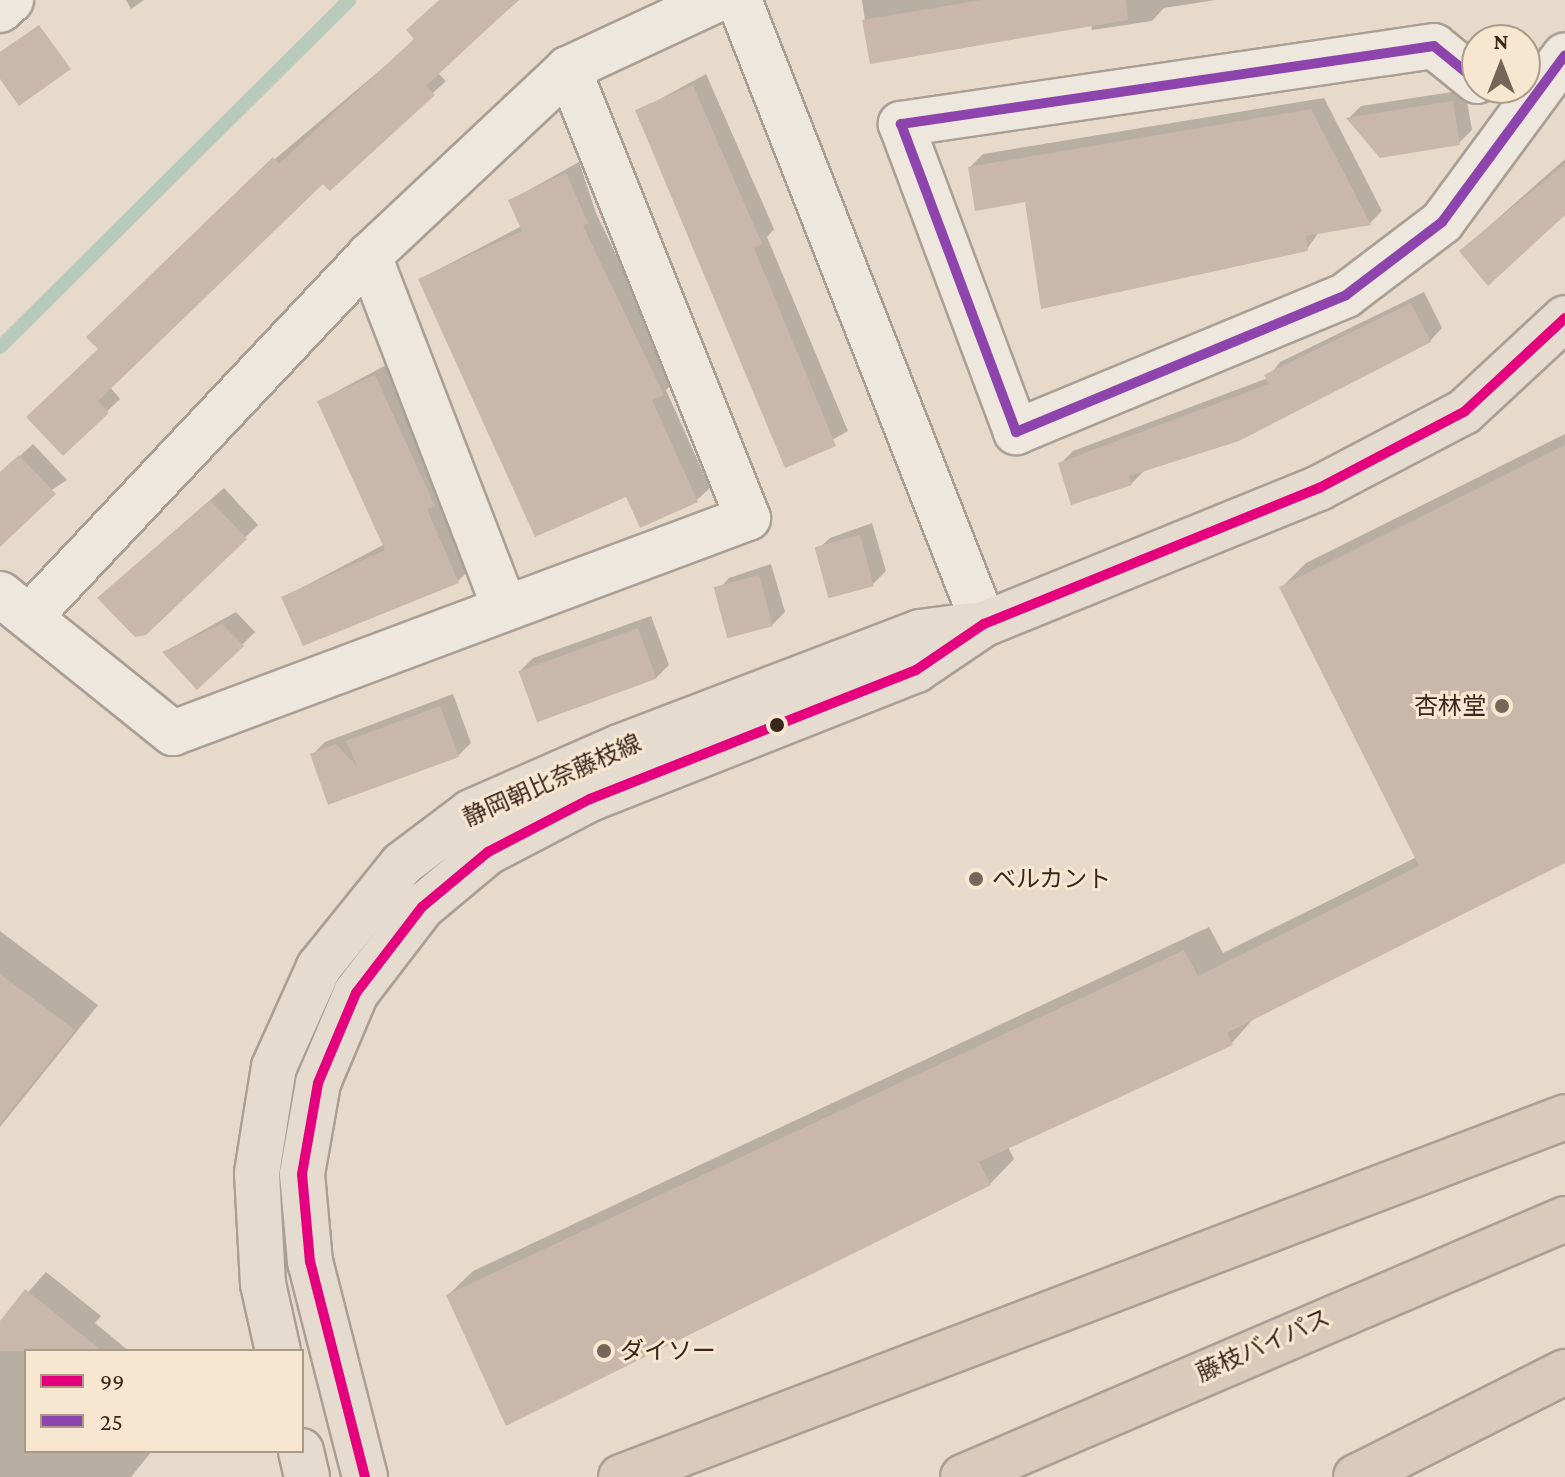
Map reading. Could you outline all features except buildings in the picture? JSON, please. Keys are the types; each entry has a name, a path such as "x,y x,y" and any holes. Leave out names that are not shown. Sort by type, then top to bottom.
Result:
{"highway":[{"path":"621,1477 1565,1117"},
{"name":"藤枝バイパス","path":"963,1477 1565,1219"},
{"path":"1356,1477 1565,1372"}],"main road":[{"name":"静岡朝比奈藤枝線","path":"365,1477 310,1262 302,1174 318,1083 356,993 422,907 488,852 590,799 916,670 984,624 1372,461 1464,412 1565,318"},
{"name":"静岡朝比奈藤枝線","path":"278,1349 263,1284 257,1173 274,1067 319,967 402,864 471,812 619,747 920,632 984,624"},
{"path":"301,1453 307,1477"}],"street":[{"path":"0,10 11,0"},
{"path":"568,69 748,518 173,733 14,606 369,256 568,69 716,0"},
{"path":"739,0 984,624"},
{"path":"1461,68 1434,46 901,124 1016,432 1346,295 1442,222 1524,119 1565,55"},
{"path":"1506,104 1524,119"},
{"path":"369,256 505,608"}],"waterway":[{"path":"0,347 349,0"}],"transit line":[{"name":"25","path":"1461,68 1434,46 901,124 1016,432 1346,295 1442,222 1529,104"},
{"name":"25","path":"1541,88 1565,55"},
{"name":"99","path":"365,1477 310,1262 302,1174 318,1083 356,993 422,907 488,852 590,799 916,670 984,624 1319,488 1464,412 1565,318"}],"place":[{"name":"杏林堂","path":"1502,706"},
{"name":"ベルカント","path":"976,879"},
{"name":"ダイソー","path":"604,1351"}]}
